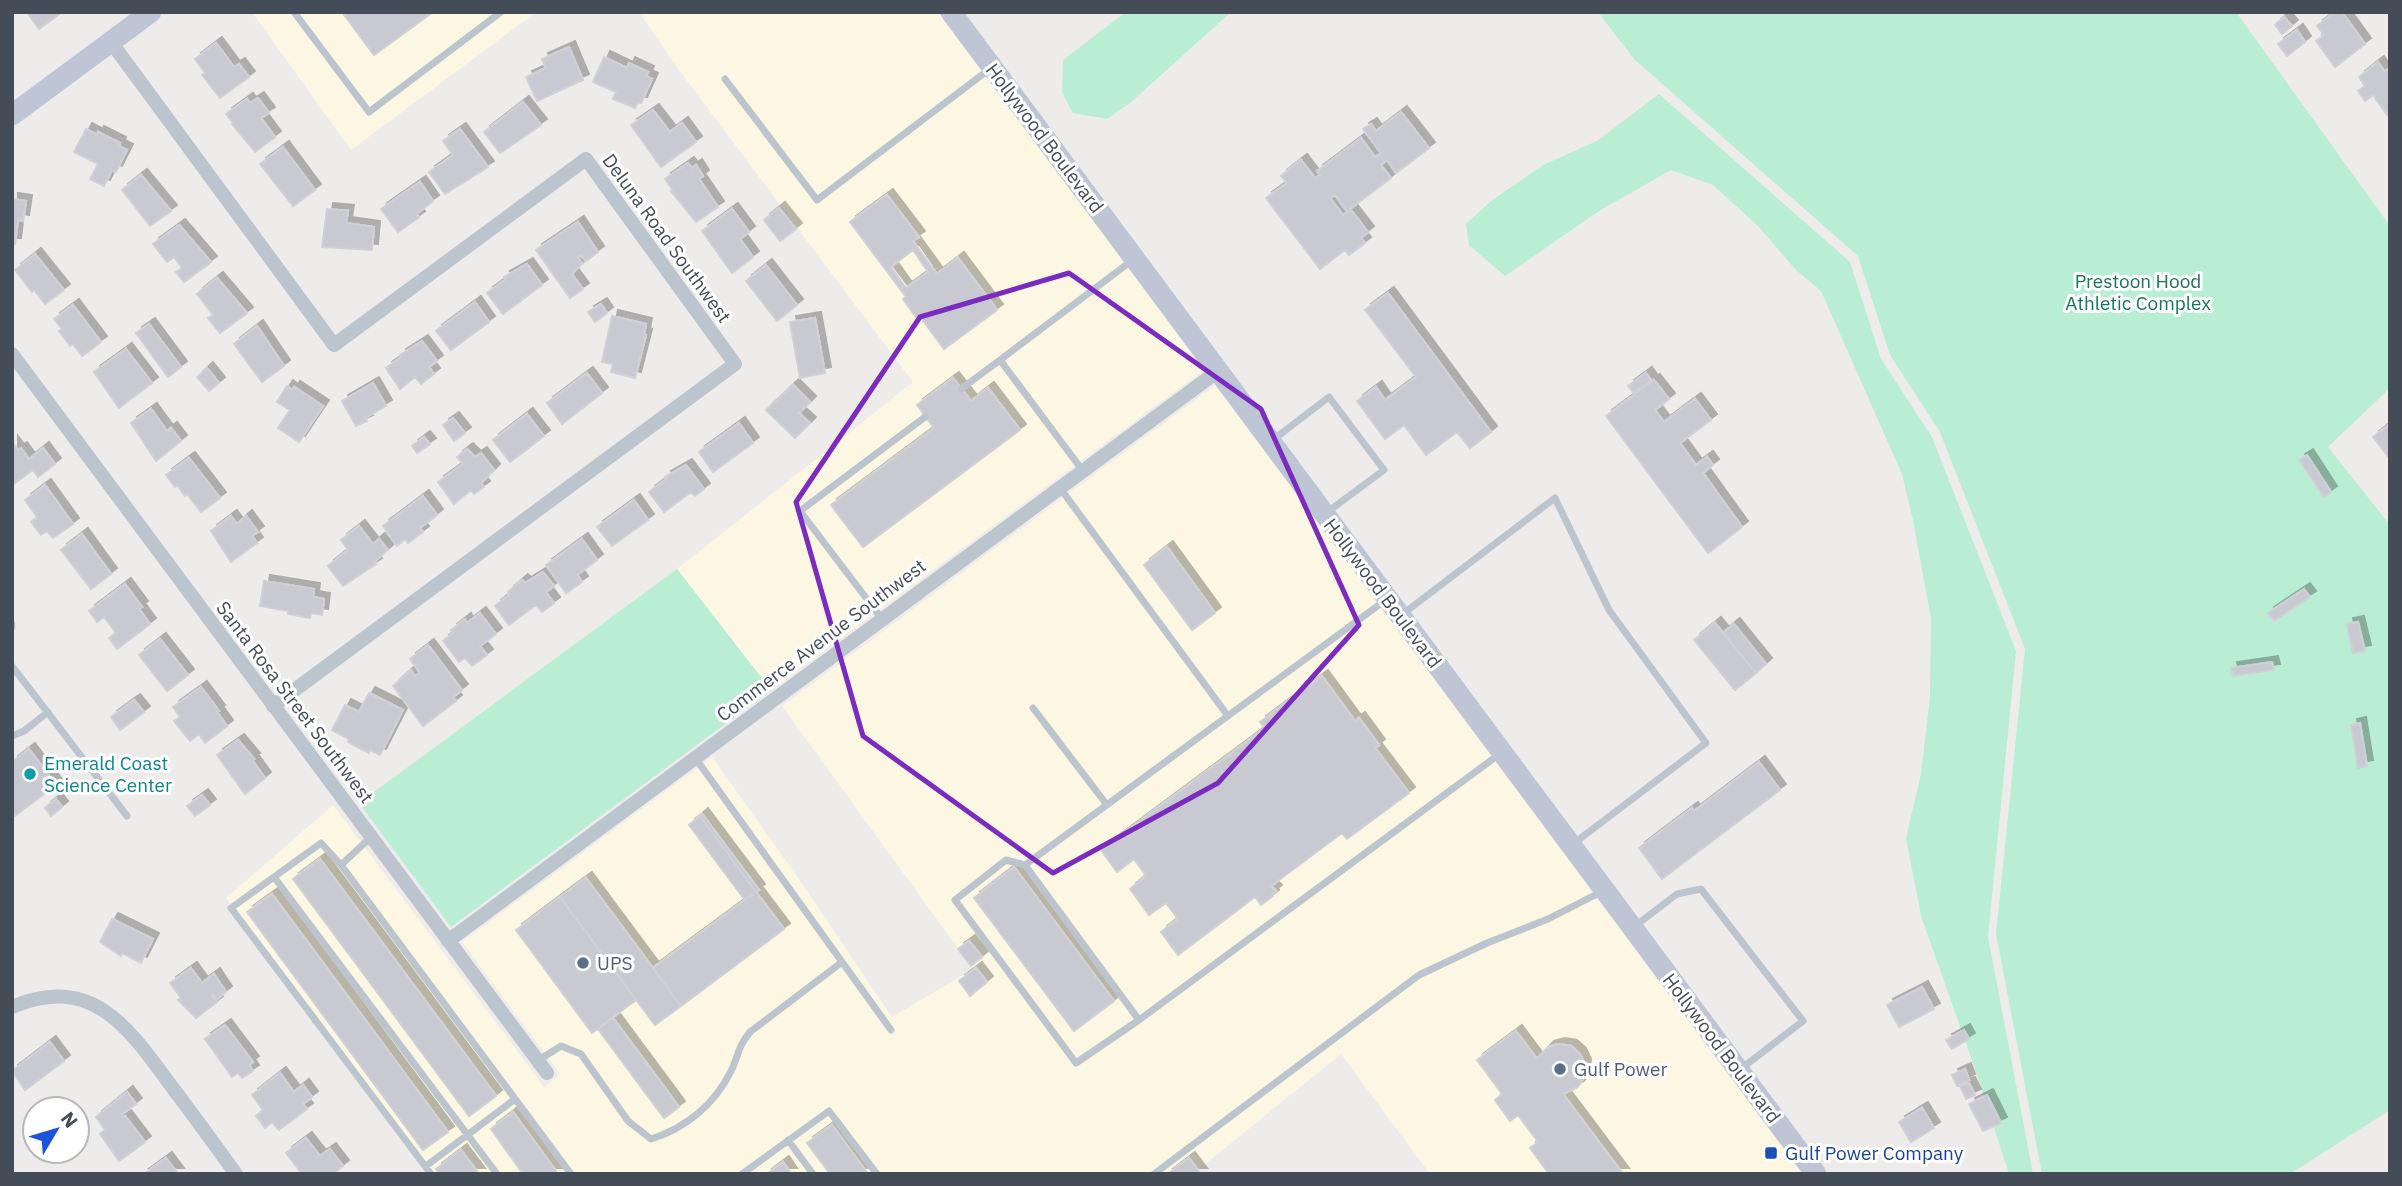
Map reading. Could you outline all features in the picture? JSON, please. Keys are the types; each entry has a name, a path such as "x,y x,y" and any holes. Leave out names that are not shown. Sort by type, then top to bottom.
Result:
{"street":[{"path":"12,115 152,12"},
{"name":"Hollywood Boulevard","path":"951,12 1739,1070 1809,1171"},
{"name":"Deluna Road Southwest","path":"111,42 334,345 586,159 735,364 273,706"},
{"name":"Santa Rosa Street Southwest","path":"12,354 547,1073"},
{"name":"Commerce Avenue Southwest","path":"448,941 1218,371"},
{"path":"12,1007 46,996 84,1001 104,1009 124,1024 145,1050 236,1174"}],"lane":[{"path":"294,12 369,112 502,12"},
{"path":"725,79 817,200 992,67"},
{"path":"961,389 1135,259"},
{"path":"1000,360 1083,471"},
{"path":"1270,441 1329,397 1384,470 1325,514"},
{"path":"883,619 800,511 925,417"},
{"path":"1060,488 1228,716"},
{"path":"1025,865 1228,716 1555,498 1609,610 1706,743 1571,845"},
{"path":"12,666 127,816"},
{"path":"1033,708 1107,805"},
{"path":"12,736 24,731 48,712"},
{"path":"1139,1020 1025,865 1006,860 955,900 1076,1063 1139,1020 1502,752"},
{"path":"695,758 891,1030"},
{"path":"341,865 371,837"},
{"path":"431,1174 232,908 321,843 341,865 571,1174"},
{"path":"274,877 497,1174"},
{"path":"1632,927 1677,894 1701,889 1803,1021 1739,1070"},
{"path":"1154,1174 1419,975 1487,943 1548,919 1605,890"},
{"path":"537,1061 561,1046 581,1054 628,1121 651,1139 668,1134 693,1118 720,1092 733,1068 740,1045 750,1032 842,962"},
{"path":"425,1166 515,1099"},
{"path":"742,1174 829,1111 877,1174"},
{"path":"788,1140 813,1174"}],"highlighted area":[{"path":"1069,273 1261,409 1359,625 1218,783 1053,873 863,736 796,502 920,317"}],"shaded area":[{"path":"252,12 536,12 351,150"},
{"path":"639,12 938,12 1204,370 771,690 677,569 913,382 679,70"},
{"path":"1215,385 1802,1174 1430,1174 1341,1054 1193,1174 431,1174 226,898 333,805 544,1087 560,1074 462,942 712,757 892,1017 973,969 782,706"}],"green space":[{"path":"1126,12 1231,12 1130,103 1107,119 1073,113 1062,92 1063,60"},
{"name":"Prestoon Hood Athletic Complex","path":"1598,12 2236,12 2390,226 2390,388 2328,447 2390,525 2390,1110 2290,1174 2042,1174 1996,934 2025,649 1940,432 1890,355 1858,256 1634,59"},
{"path":"1659,94 1850,262 1881,359 1932,437 2016,651 1988,937 2033,1174 2009,1174 1921,916 1906,838 1921,774 1930,697 1931,619 1902,474 1821,291 1796,270 1758,226 1713,185 1671,170 1599,211 1505,276 1469,245 1466,224 1491,201 1543,165 1597,141"},
{"path":"677,569 771,690 451,927 359,803"}],"building":[{"path":"27,12 62,12 39,29"},
{"path":"342,12 433,12 374,55"},
{"path":"2335,12 2342,12 2365,44 2335,67 2316,41 2324,35 2317,26"},
{"path":"2284,17 2292,26 2282,34 2275,25"},
{"path":"2297,30 2305,42 2287,56 2278,44"},
{"path":"216,43 234,67 239,64 249,77 220,98 202,75 205,73 195,59"},
{"path":"569,47 583,80 537,101 526,77 546,68 542,59"},
{"path":"604,57 627,68 629,63 648,72 646,76 652,79 641,103 638,102 635,108 613,99 616,92 593,82"},
{"path":"2378,62 2385,72 2387,70 2390,73 2390,113 2387,115 2373,95 2365,101 2358,91 2365,86 2359,77"},
{"path":"258,98 269,113 261,118 275,137 255,152 226,114 247,99 250,103"},
{"path":"523,102 541,125 500,153 484,132"},
{"path":"653,110 670,132 682,123 696,142 661,167 631,125"},
{"path":"1401,112 1429,148 1396,173 1387,160 1381,165 1391,178 1347,211 1335,195 1330,198 1343,215 1351,210 1368,232 1361,238 1365,243 1349,255 1345,250 1320,269 1266,198 1287,183 1281,176 1301,160 1315,178 1320,175 1317,171 1361,138 1375,157 1381,153 1363,129 1371,124 1376,131"},
{"path":"86,129 120,143 119,146 127,150 116,172 112,170 104,186 90,179 98,164 74,152"},
{"path":"460,129 488,167 445,194 429,172 453,155 443,141"},
{"path":"283,147 315,190 293,206 260,164"},
{"path":"688,163 692,168 696,165 703,176 699,179 718,207 696,222 671,191 665,179"},
{"path":"141,175 171,211 150,226 122,190"},
{"path":"420,182 433,201 416,214 419,217 398,232 381,209"},
{"path":"887,195 919,237 913,241 937,274 958,258 997,310 944,349 921,318 918,320 903,299 906,297 850,222","holes":["913,250 928,272 906,288 891,267"]},
{"path":"12,199 26,201 23,221 18,220 15,244 12,244"},
{"path":"779,208 796,229 780,241 764,220"},
{"path":"327,209 348,211 346,223 374,227 372,250 322,247"},
{"path":"732,209 749,232 740,239 753,257 732,273 702,231"},
{"path":"578,222 598,252 586,261 581,255 578,258 582,263 572,274 583,289 570,298 536,250"},
{"path":"179,225 211,262 184,282 176,272 182,268 174,257 167,262 153,244"},
{"path":"35,254 64,290 45,304 15,270"},
{"path":"527,264 542,285 503,314 487,293 506,279 504,277"},
{"path":"766,265 797,305 777,321 746,281"},
{"path":"217,278 247,313 220,333 208,318 213,315 197,294"},
{"path":"1388,293 1491,432 1470,448 1457,432 1426,455 1404,425 1385,439 1357,401 1376,387 1385,400 1416,377 1365,310"},
{"path":"475,302 489,322 451,350 436,331"},
{"path":"601,304 607,313 595,322 588,312"},
{"path":"73,305 101,342 82,356 73,344 70,346 54,319"},
{"path":"612,316 646,324 646,335 635,378 611,372 613,364 602,362"},
{"path":"815,318 825,373 800,378 790,322"},
{"path":"149,324 181,367 168,377 136,333"},
{"path":"257,326 284,366 262,382 234,344"},
{"path":"422,341 437,361 429,367 434,374 421,384 415,377 400,389 386,368"},
{"path":"126,349 152,383 119,408 94,372"},
{"path":"207,368 219,383 209,391 197,377"},
{"path":"587,373 602,393 562,424 547,403"},
{"path":"1646,373 1651,380 1634,393 1628,386"},
{"path":"953,378 971,401 988,388 1020,430 863,547 831,505 934,428 917,405"},
{"path":"1654,380 1669,399 1655,410 1664,422 1695,399 1711,420 1680,443 1696,465 1707,457 1713,465 1703,473 1742,527 1708,553 1606,416"},
{"path":"373,383 386,406 356,426 342,401"},
{"path":"793,385 810,402 799,413 810,423 795,438 766,410"},
{"path":"287,386 292,390 294,387 323,406 299,442 278,428 290,410 277,402"},
{"path":"151,409 167,431 171,428 181,441 156,461 131,423"},
{"path":"527,414 544,436 510,462 493,440"},
{"path":"453,418 465,433 454,441 443,425"},
{"path":"739,423 753,443 713,472 699,452"},
{"path":"2390,424 2390,459 2373,437"},
{"path":"424,437 430,444 417,453 412,446"},
{"path":"12,442 18,450 21,448 29,459 43,448 55,464 38,477 33,470 12,485"},
{"path":"467,449 475,457 481,453 494,470 481,483 484,487 474,494 471,490 454,504 438,482 463,464 457,457"},
{"path":"2307,455 2331,492 2324,497 2299,460"},
{"path":"189,458 220,498 201,512 187,494 185,496 177,485 175,487 166,475"},
{"path":"686,465 704,489 695,496 691,492 664,512 649,492 666,479 665,477"},
{"path":"45,485 73,524 53,538 47,531 41,535 31,522 37,517 25,500"},
{"path":"423,496 437,515 420,528 423,532 408,543 405,539 397,546 383,526"},
{"path":"634,500 648,520 612,546 597,527"},
{"path":"231,516 237,524 246,516 258,532 252,536 257,543 231,562 211,531"},
{"path":"359,526 373,544 379,539 388,550 374,562 376,564 343,586 328,566 348,550 341,540"},
{"path":"82,534 111,574 91,589 61,550"},
{"path":"582,539 597,560 577,575 582,582 566,593 546,565"},
{"path":"1167,547 1215,613 1192,630 1144,565"},
{"path":"543,572 554,586 546,592 554,603 542,612 536,605 509,625 495,606 522,580 525,583"},
{"path":"264,581 314,589 313,597 324,599 322,615 311,613 310,618 260,606"},
{"path":"125,584 142,607 139,609 150,624 117,649 109,638 116,633 104,617 97,622 89,611"},
{"path":"2304,589 2310,597 2274,621 2268,613"},
{"path":"480,613 496,634 480,646 487,655 472,666 465,658 459,662 443,641 453,633 451,630 465,619 467,623"},
{"path":"2358,622 2365,651 2353,653 2347,624"},
{"path":"1715,623 1756,673 1735,690 1694,640"},
{"path":"1734,624 1766,664 1756,673 1723,633"},
{"path":"160,639 188,675 167,691 139,655"},
{"path":"428,645 462,690 453,697 456,701 423,726 393,686 411,670 415,676 420,673 410,659"},
{"path":"2272,662 2274,670 2233,676 2231,668"},
{"path":"1322,676 1355,721 1359,718 1379,745 1375,748 1409,793 1347,839 1342,833 1271,886 1276,891 1261,905 1255,897 1178,955 1161,932 1178,919 1166,903 1149,915 1130,889 1146,876 1134,859 1117,872 1101,850 1265,728 1260,722"},
{"path":"201,687 227,726 205,743 199,734 190,741 174,721 180,717 173,707"},
{"path":"369,693 403,710 380,755 370,750 369,753 332,730 345,705 359,712"},
{"path":"134,700 144,712 120,730 111,717"},
{"path":"2360,723 2367,766 2358,768 2351,725"},
{"path":"238,740 265,778 245,794 217,755"},
{"name":"Emerald Coast Science Center","path":"29,749 56,785 12,818 12,762"},
{"path":"1759,762 1780,790 1662,879 1639,848"},
{"path":"202,795 210,805 195,816 187,806"},
{"path":"56,799 62,807 51,816 45,808"},
{"path":"702,814 759,890 756,892 700,816"},
{"path":"700,816 756,892 745,900 689,825"},
{"path":"320,859 496,1096 469,1116 293,879"},
{"path":"1014,867 1114,1001 1074,1031 974,898"},
{"path":"586,878 681,1006 655,1025 560,897"},
{"path":"756,892 784,929 681,1006 653,968"},
{"path":"272,894 448,1132 423,1150 247,912"},
{"path":"560,897 636,1000 592,1033 516,930"},
{"path":"112,919 153,939 141,963 122,953 121,956 100,942"},
{"path":"969,941 982,957 971,966 958,949"},
{"path":"191,968 202,983 214,974 226,992 217,999 213,994 217,1002 196,1018 178,1000 181,998 170,983"},
{"path":"976,968 987,982 970,996 959,981"},
{"path":"1922,987 1934,1009 1899,1027 1887,1005"},
{"path":"613,1018 679,1107 664,1118 598,1029"},
{"path":"225,1025 253,1062 249,1065 253,1071 242,1078 238,1073 232,1077 205,1039"},
{"path":"1964,1030 1969,1039 1952,1049 1946,1040"},
{"path":"1516,1031 1537,1059 1548,1047 1559,1044 1571,1046 1580,1054 1585,1065 1584,1077 1578,1087 1563,1094 1623,1174 1549,1174 1530,1148 1538,1142 1518,1115 1510,1121 1495,1100 1502,1094 1477,1060"},
{"path":"50,1042 64,1061 25,1090 12,1071"},
{"path":"1965,1069 1969,1080 1957,1086 1952,1075"},
{"path":"280,1073 294,1092 303,1085 312,1097 303,1104 307,1109 279,1130 272,1122 265,1128 256,1116 263,1110 252,1095"},
{"path":"1969,1083 1975,1095 1966,1099 1960,1086"},
{"path":"127,1092 136,1104 121,1115 125,1116 145,1142 119,1161 100,1134 105,1130 96,1117"},
{"path":"1987,1095 2001,1123 1983,1131 1969,1104"},
{"path":"1922,1108 1934,1128 1911,1142 1899,1122"},
{"path":"513,1112 558,1174 523,1174 491,1129"},
{"path":"832,1125 868,1174 830,1174 807,1143"},
{"path":"306,1138 320,1156 330,1149 343,1166 333,1174 302,1174 286,1153"},
{"path":"461,1150 479,1174 439,1174 436,1169"},
{"path":"166,1158 178,1174 144,1174"},
{"path":"1189,1158 1201,1174 1168,1174"},
{"path":"783,1162 791,1174 767,1174"}],"place":[{"name":"Emerald Coast Science Center","path":"30,774"},
{"name":"UPS","path":"583,963"},
{"name":"Gulf Power","path":"1560,1069"},
{"name":"Gulf Power Company","path":"1771,1153"}]}
